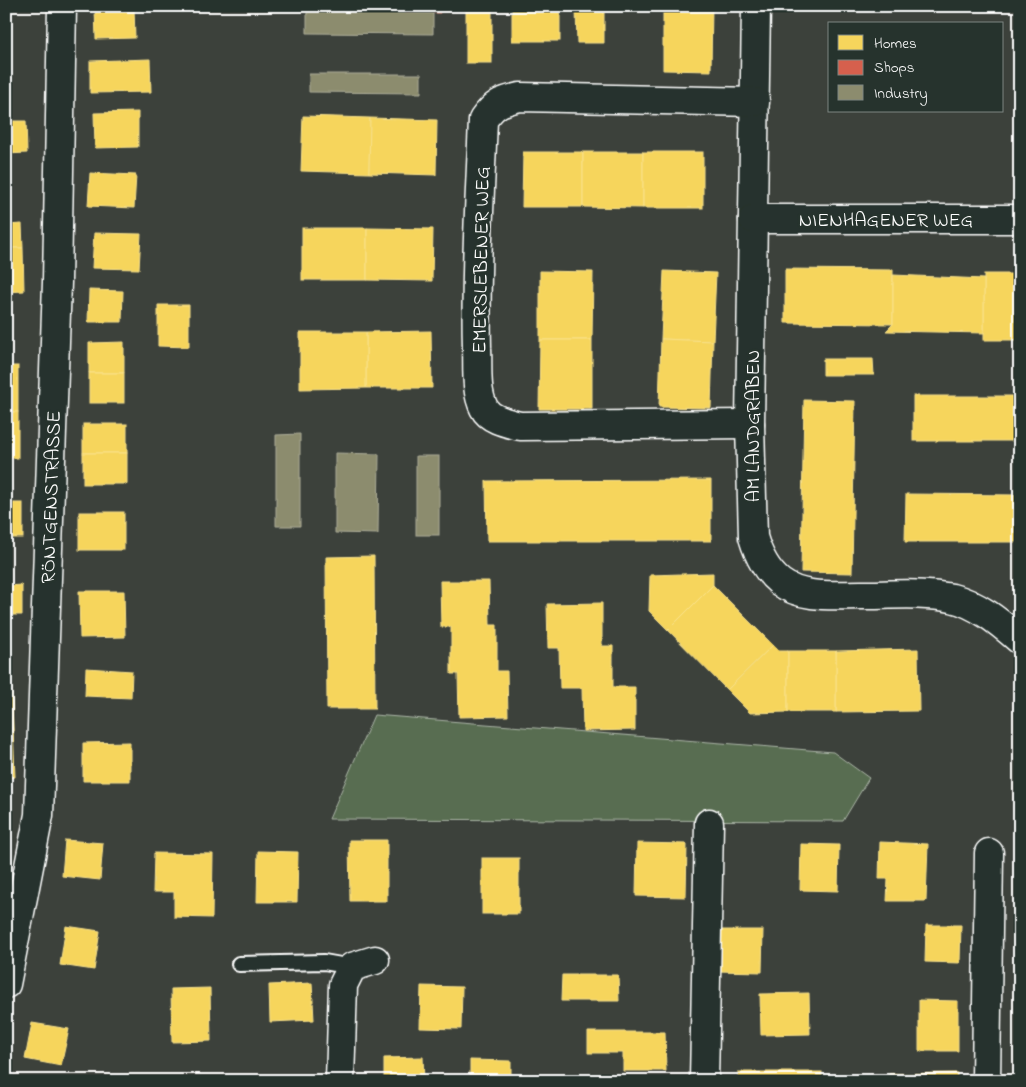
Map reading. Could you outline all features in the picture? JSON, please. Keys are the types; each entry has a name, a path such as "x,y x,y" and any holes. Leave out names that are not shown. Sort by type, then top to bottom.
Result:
{"street":[{"name":"RÖNTGENSTRASSE","path":"6,984 40,815 57,292 62,6"},
{"name":"AM LANDGRABEN","path":"756,6 750,424 753,537 758,554 768,570 780,582 799,592 822,596 889,595 952,598 972,605 998,622 1020,640"},
{"name":"EMERSLEBENER WEG","path":"750,424 520,426 500,422 485,410 479,394 477,324 478,222 483,120 490,110 502,101 520,97 756,102"},
{"name":"NIENHAGENER WEG","path":"753,219 1020,219"},
{"path":"704,1081 709,823"},
{"path":"986,1081 989,853"},
{"path":"340,1081 343,985 363,963"}],"lane":[{"path":"239,964 363,963"}],"green space":[{"path":"374,715 833,752 869,778 843,821 329,819"}],"building: Homes":[{"path":"95,6 134,6 134,8 95,10"},
{"path":"663,6 712,6 711,71 663,70"},
{"path":"466,7 492,7 492,63 466,63"},
{"path":"134,8 135,38 96,39 95,10"},
{"path":"512,8 560,8 560,41 512,41"},
{"path":"576,10 604,10 604,43 577,43"},
{"path":"150,59 151,92 90,93 90,61"},
{"path":"138,112 138,147 95,148 94,113"},
{"path":"303,116 370,118 369,173 301,171"},
{"path":"370,118 437,120 436,175 369,173"},
{"path":"6,121 26,121 27,153 6,154"},
{"path":"523,152 583,152 583,207 522,207"},
{"path":"583,152 643,152 643,208 583,207"},
{"path":"643,152 703,152 703,208 643,208"},
{"path":"90,173 136,175 134,208 88,206"},
{"path":"22,224 23,248 6,248 6,225"},
{"path":"302,228 367,228 367,280 302,280"},
{"path":"367,228 433,229 432,281 367,280"},
{"path":"94,233 141,234 139,269 92,268"},
{"path":"6,248 23,248 24,291 6,292"},
{"path":"785,269 893,270 893,324 785,323"},
{"path":"540,271 593,272 592,340 540,340"},
{"path":"664,271 716,273 713,341 661,339"},
{"path":"984,274 1020,274 1020,340 984,340"},
{"path":"893,275 984,279 984,333 886,331 893,324"},
{"path":"89,290 123,291 122,322 88,322"},
{"path":"158,305 189,305 189,347 158,346"},
{"path":"431,331 432,388 366,388 366,332"},
{"path":"300,332 366,332 366,388 300,389"},
{"path":"661,339 713,341 711,408 659,407"},
{"path":"540,340 592,340 592,409 539,409"},
{"path":"124,342 124,373 89,373 89,343"},
{"path":"823,359 873,359 874,375 823,375"},
{"path":"6,366 18,366 18,412 6,412"},
{"path":"89,373 124,373 124,403 89,403"},
{"path":"913,396 1013,396 1013,441 913,441"},
{"path":"804,400 855,401 852,573 801,572"},
{"path":"6,412 18,412 18,458 6,458"},
{"path":"83,424 127,424 127,453 83,453"},
{"path":"83,453 127,453 127,484 83,484"},
{"path":"711,480 711,541 487,541 486,481"},
{"path":"906,494 1020,495 1020,542 905,542"},
{"path":"6,503 23,503 23,538 6,538"},
{"path":"79,512 124,512 124,550 79,550"},
{"path":"374,556 375,709 327,709 326,557"},
{"path":"713,573 713,585 668,630 649,611 650,575"},
{"path":"440,581 489,581 490,625 497,625 497,671 507,671 508,716 459,717 458,674 451,674 451,627 441,627"},
{"path":"22,585 22,615 6,615 6,586"},
{"path":"713,585 773,645 727,690 668,630"},
{"path":"79,591 124,591 125,637 80,638"},
{"path":"602,603 602,646 613,646 613,687 635,687 635,730 583,731 582,688 560,688 559,648 548,648 547,604"},
{"path":"773,645 779,651 788,651 788,712 750,713 727,690"},
{"path":"918,649 919,711 836,712 836,651"},
{"path":"788,651 836,651 836,712 788,712"},
{"path":"86,668 132,671 131,698 85,696"},
{"path":"6,680 11,680 13,728 6,728"},
{"path":"6,728 13,728 15,777 6,778"},
{"path":"130,742 130,781 83,781 83,743"},
{"path":"65,840 103,843 100,880 62,876"},
{"path":"349,840 387,840 387,901 350,901"},
{"path":"880,842 928,844 926,901 887,901 888,879 879,879"},
{"path":"637,843 687,844 686,897 636,896"},
{"path":"801,844 839,845 838,891 800,890"},
{"path":"258,851 298,852 297,902 257,902"},
{"path":"154,853 213,854 212,918 174,917 174,892 153,892"},
{"path":"482,858 519,858 519,914 482,914"},
{"path":"926,925 961,925 960,963 925,962"},
{"path":"66,926 100,931 94,970 60,965"},
{"path":"716,930 763,930 762,972 715,971"},
{"path":"562,975 618,975 619,1001 561,1001"},
{"path":"312,983 314,1020 270,1022 269,985"},
{"path":"421,986 462,987 461,1029 420,1028"},
{"path":"210,988 211,1041 172,1042 171,989"},
{"path":"809,993 810,1034 761,1035 760,994"},
{"path":"919,1000 958,1001 958,1051 919,1051"},
{"path":"32,1023 69,1029 61,1066 25,1059"},
{"path":"588,1032 665,1032 666,1071 623,1071 623,1053 588,1053"},
{"path":"423,1057 424,1081 384,1081 384,1058"},
{"path":"470,1060 511,1061 511,1081 470,1081"},
{"path":"738,1072 822,1072 822,1081 738,1081"},
{"path":"957,1073 957,1081 889,1081 889,1074"}],"building: Shops":[{"path":"308,6 440,6 440,13 307,11"}],"building: Industry":[{"path":"307,11 433,13 433,34 307,33"},
{"path":"309,74 421,74 421,93 309,92"},
{"path":"300,434 300,526 276,526 276,435"},
{"path":"335,453 379,454 378,534 335,533"},
{"path":"416,456 439,456 439,535 416,535"}]}
